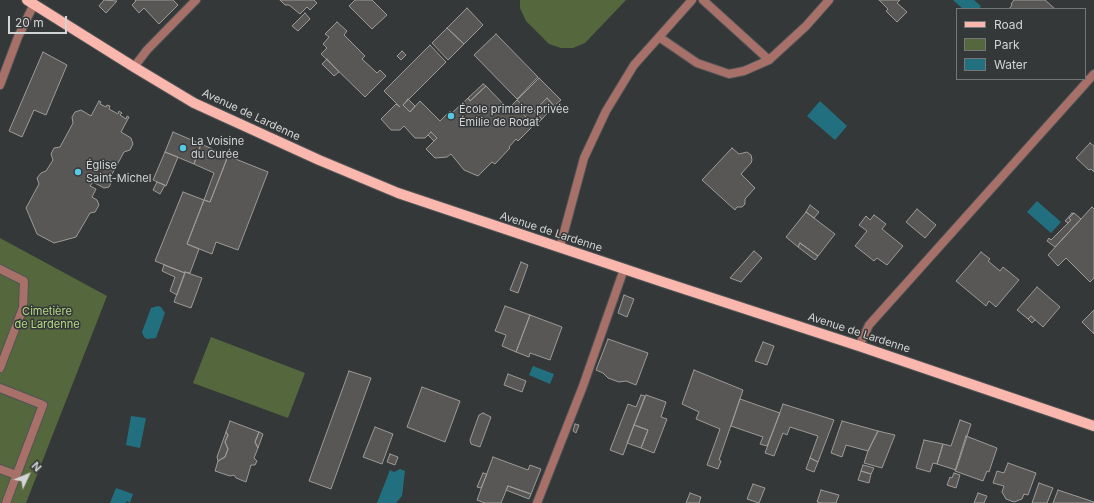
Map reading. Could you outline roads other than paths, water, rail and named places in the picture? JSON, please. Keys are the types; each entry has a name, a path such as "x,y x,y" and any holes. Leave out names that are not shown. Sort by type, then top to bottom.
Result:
{"main road":[{"name":"Avenue de Lardenne","path":"31,2 194,103 319,160 398,193 859,346 1094,426"}],"street":[{"path":"134,67 147,50 196,0"},
{"path":"560,247 584,158 606,111 634,65 692,0"},
{"path":"703,0 769,60"},
{"path":"659,37 698,63 728,74 744,71 769,60 806,26 829,0"},
{"path":"0,84 31,2"},
{"path":"859,346 868,325 1094,74"},
{"path":"537,503 583,386 624,268"},
{"path":"0,269 24,281 23,308 0,368"},
{"path":"0,388 44,405 6,503"},
{"path":"0,469 16,475"}],"water":[{"path":"953,0 974,0 981,6 980,8 962,8"},
{"path":"820,101 847,126 835,140 807,116"},
{"path":"1037,201 1061,222 1051,233 1027,212"},
{"path":"158,306 161,307 165,313 156,338 147,339 144,337 142,332 151,308"},
{"path":"533,366 554,374 550,384 529,375"},
{"path":"131,416 146,418 140,448 126,445"},
{"path":"400,469 405,471 402,496 396,503 377,503 390,470 394,472"},
{"path":"116,488 133,494 130,503 127,501 126,503 110,503"}],"place":[{"name":"École primaire privée Émilie de Rodat","path":"451,116"},
{"name":"La Voisine du Curée","path":"183,148"},
{"name":"Église Saint-Michel","path":"78,172"}],"park label":[{"name":"Cimetière de Lardenne","path":"47,318"}]}
